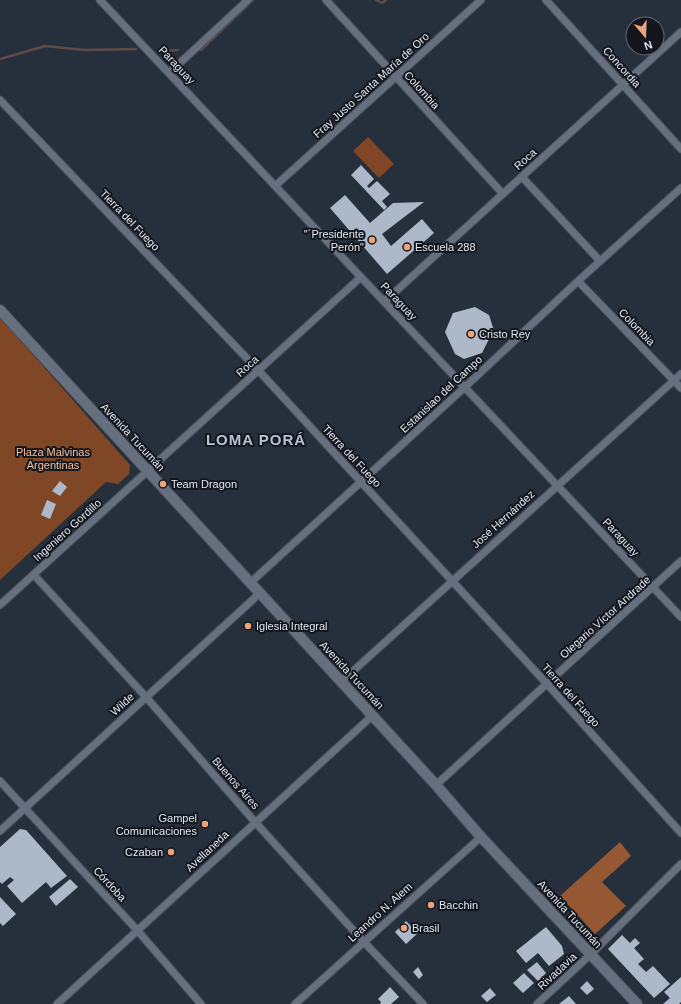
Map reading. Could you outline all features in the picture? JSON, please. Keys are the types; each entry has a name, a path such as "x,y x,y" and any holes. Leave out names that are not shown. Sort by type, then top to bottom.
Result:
{"main road":[{"name":"Avenida Tucumán","path":"0,310 436,785 481,836 637,1004"}],"street":[{"name":"Paraguay","path":"100,0 681,617"},
{"path":"169,73 248,0"},
{"name":"Colombia","path":"326,0 503,194"},
{"name":"Fray Justo Santa María de Oro","path":"275,186 481,0"},
{"name":"Concordia","path":"546,0 681,149"},
{"name":"Roca","path":"384,302 681,32"},
{"name":"Tierra del Fuego","path":"0,100 258,370 547,684 681,833"},
{"path":"522,177 600,261"},
{"name":"Estanislao del Campo","path":"250,583 681,188"},
{"name":"Roca","path":"148,471 361,277"},
{"name":"Colombia","path":"578,281 681,388"},
{"name":"José Hernández","path":"341,682 681,374"},
{"name":"Ingeniero Gordillo","path":"0,605 148,471"},
{"name":"Olegario Víctor Andrade","path":"436,785 681,561"},
{"name":"Buenos Aires","path":"34,574 146,697 255,822 363,941 423,1004"},
{"name":"Wilde","path":"0,830 260,593"},
{"name":"Avellaneda","path":"57,1004 372,716"},
{"name":"Córdoba","path":"0,781 137,930 201,1004"},
{"name":"Leandro N. Alem","path":"295,1004 481,836"},
{"name":"Rivadavia","path":"537,1004 591,954 681,864"}],"green space":[{"path":"368,137 394,164 379,178 353,151"},
{"name":"Plaza Malvinas Argentinas","path":"0,317 130,465 129,474 118,484 106,482 0,580"}],"shaded area":[{"path":"620,842 631,856 602,882 626,906 595,934 560,896"}],"building":[{"path":"361,165 374,179 367,186 369,188 377,181 390,194 382,201 387,207 384,210 351,175"},
{"name":"\"´Presidente Perón\"","path":"345,195 370,223 393,203 424,202 382,234 391,246 422,219 434,233 387,274 330,208"},
{"name":"Cristo Rey","path":"475,307 489,315 496,337 489,339 482,353 464,359 455,354 445,332 453,313"},
{"path":"60,481 67,487 60,496 52,491"},
{"path":"47,500 56,504 50,519 41,515"},
{"path":"20,829 26,830 67,876 51,888 46,882 22,903 7,886 14,880 10,877 2,884 0,882 0,847"},
{"path":"70,879 78,887 56,906 49,897"},
{"path":"0,897 16,914 3,926 0,923"},
{"path":"406,921 418,933 406,944 395,932"},
{"path":"546,927 562,946 564,954 549,966 538,953 526,963 516,951"},
{"path":"622,935 630,943 635,938 640,943 634,948 644,959 638,964 646,972 653,966 670,984 654,998 608,949"},
{"path":"537,962 546,973 538,981 527,970"},
{"path":"418,967 423,975 419,979 413,972"},
{"path":"524,973 534,983 523,993 513,983"},
{"path":"681,977 681,1002 679,1004 663,1004 670,998 664,992"},
{"path":"587,981 594,989 587,995 580,988"},
{"path":"390,987 399,997 391,1004 380,1004 381,1002 378,999"},
{"path":"490,988 496,995 487,1002 481,996"},
{"path":"569,996 576,1004 559,1004"}],"waterway":[{"path":"201,50 253,0"},
{"path":"376,0 382,3 386,0"},
{"path":"0,59 45,46 85,50 136,49"},
{"path":"162,51 178,50"}],"place":[{"name":"\"´Presidente Perón\"","path":"372,240"},
{"name":"Escuela 288","path":"407,247"},
{"name":"Cristo Rey","path":"471,334"},
{"name":"Team Dragon","path":"163,484"},
{"name":"Iglesia Integral","path":"248,626"},
{"name":"Gampel Comunicaciones","path":"205,824"},
{"name":"Czaban","path":"171,852"},
{"name":"Bacchin","path":"431,905"},
{"name":"Brasil","path":"404,928"}],"district":[{"name":"LOMA PORÁ","path":"256,439"}]}
